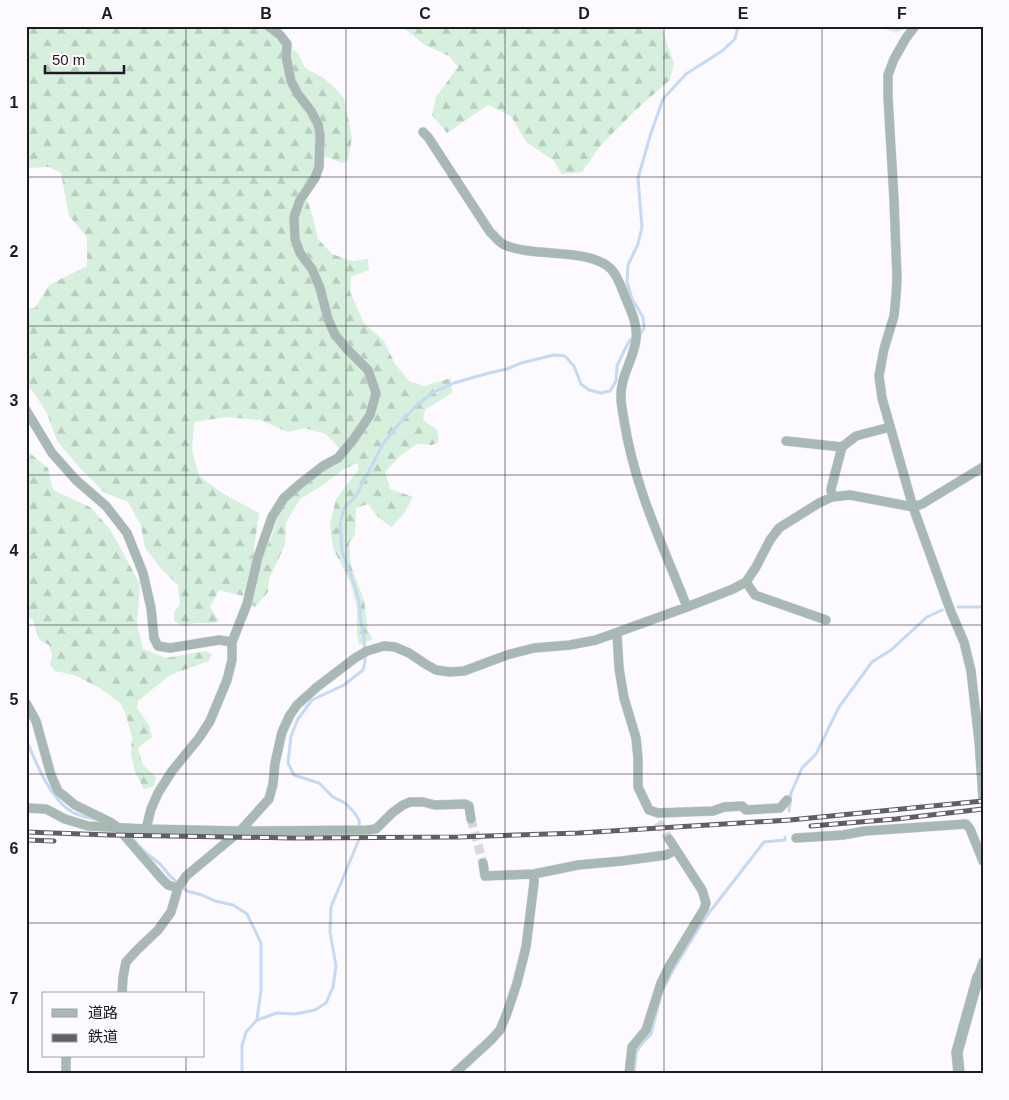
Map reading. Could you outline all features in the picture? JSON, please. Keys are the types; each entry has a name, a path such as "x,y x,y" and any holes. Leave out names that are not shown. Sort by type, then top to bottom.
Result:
{"street":[{"path":"146,829 151,809 158,793 172,771 199,738 210,721 226,680 232,660 232,642 247,604 258,557 272,518 284,498 323,466 338,458 353,440 370,415 376,393 368,370 335,335 328,319 320,288 312,270 300,253 295,239 294,217 300,200 315,178 319,167 320,135 318,124 291,81 286,56 287,44 280,35 268,26"},
{"path":"915,26 894,59 888,75 896,296 894,316 884,349 879,376 882,398 913,508 964,642 971,671 983,798"},
{"path":"423,132 490,232 503,244 519,249 579,256 601,261 612,269 620,283 632,314 636,334 624,375 621,397 628,442 645,504 687,607"},
{"path":"26,410 29,418 52,453 76,480 106,506 126,533 143,573 151,608 154,638 158,646 170,648 219,640 232,642"},
{"path":"832,497 831,489 842,447 856,436 890,427"},
{"path":"786,440 842,447"},
{"path":"122,992 126,962 158,930 171,912 178,888 186,876 240,831 269,799 282,732 290,715 317,687 355,658 384,646 395,647 410,653 431,668 450,672 464,671 507,655 534,648 596,640 687,607 746,582 779,528 818,503 832,497 850,495 913,508 983,467"},
{"path":"746,582 755,595 826,620"},
{"path":"617,633 619,668 624,698 636,738 638,787 649,810 658,817 713,811 724,807 742,806 746,810 780,808 787,800"},
{"path":"26,703 36,721 51,775 58,790 75,805 117,827 168,885 178,888"},
{"path":"26,808 46,809 65,819 88,826 146,829 240,831 368,830 376,829 403,804 410,802 435,805 465,804 469,806 471,819"},
{"path":"796,838 966,824 970,829 983,861"},
{"path":"629,1074 632,1047 646,1030 670,965 706,903 702,890 669,839"},
{"path":"483,862 485,876 534,874 578,865 666,855 676,850"},
{"path":"454,1074 500,1030 508,1013 526,947 534,874"},
{"path":"959,1074 957,1052 981,970"},
{"path":"66,1058 66,1074"}],"green space":[{"path":"26,26 281,26 280,43 298,53 305,68 322,77 344,98 352,138 348,160 342,163 327,157 315,159 313,174 299,192 308,202 318,239 332,254 352,261 368,259 369,270 351,277 350,292 364,323 384,341 395,364 410,382 424,386 451,378 452,393 425,410 423,420 437,430 439,442 432,445 417,444 400,456 385,472 390,489 413,497 404,514 391,527 378,517 368,504 356,508 355,535 349,543 351,566 364,600 368,631 373,639 359,645 357,608 351,584 333,548 330,524 336,499 358,470 358,463 344,469 300,499 286,522 285,545 269,579 268,592 255,607 250,604 264,552 271,539 279,512 293,495 340,458 339,448 326,434 304,428 288,432 260,420 226,417 194,422 192,449 199,476 222,493 259,513 252,564 243,596 219,590 210,607 219,621 183,626 174,621 174,612 180,604 178,585 163,571 145,548 141,526 128,502 105,493 78,466 57,441 47,413 32,390 26,386 26,309 35,308 49,285 87,266 87,237 69,216 61,173 49,167 26,168"},
{"path":"401,26 661,26 674,63 670,80 639,107 601,145 582,172 562,174 553,160 526,142 511,116 488,105 447,133 432,115 436,97 458,67 449,56 425,45"},
{"path":"880,26 907,26 905,29 895,33"},
{"path":"26,450 48,468 53,490 90,507 110,529 140,584 137,624 143,649 166,658 206,651 212,654 209,661 170,675 138,701 137,708 149,725 152,737 138,748 143,765 156,777 154,786 144,789 135,772 131,755 132,737 125,712 120,703 100,688 74,675 55,671 50,665 52,655 49,645 39,640 33,620 26,616"}],"waterway":[{"path":"242,1074 242,1046 246,1032 257,1020 277,1013 295,1014 315,1010 326,1003 333,987 336,966 330,932 331,907 360,837 359,820 345,803 333,797 319,783 294,775 288,763 291,736 298,719 312,700 344,685 363,670 365,662 359,602 342,551 340,524 344,508 356,496 383,444 397,426 417,405 432,393 454,383 554,355 565,356 574,366 581,384 589,390 601,393 610,391 616,381 617,366 625,349 630,340 640,334 644,328 643,317 632,299 627,282 628,265 638,244 642,227 638,178 651,133 663,99 686,74 722,51 735,39 738,26"},
{"path":"958,607 983,607"},
{"path":"789,811 791,793 802,768 816,754 839,707 872,662 891,650 927,617 942,610"},
{"path":"26,739 44,779 64,806 81,816 98,820"},
{"path":"131,837 187,891 233,905 247,914 261,943 261,990 257,1019"},
{"path":"664,988 705,918 764,842 785,840 785,837"},
{"path":"634,1074 636,1053 651,1034 660,999"}],"tunnel":[{"path":"471,819 483,863"},
{"path":"658,822 669,839"}],"railway":[{"path":"26,832 294,838 459,837 579,833 790,820 983,801"},
{"path":"811,826 983,809"},
{"path":"26,840 54,841"}]}
